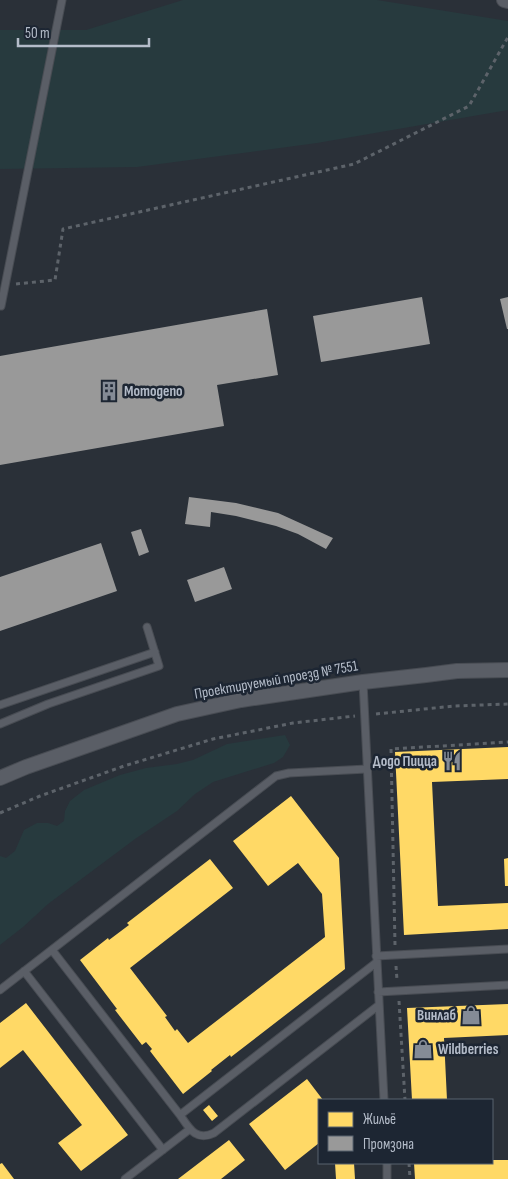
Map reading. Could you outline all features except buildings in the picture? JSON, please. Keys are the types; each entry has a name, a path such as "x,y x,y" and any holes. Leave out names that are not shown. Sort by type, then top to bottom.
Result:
{"street":[{"path":"504,0 508,1"},
{"name":"Проектируемый проезд № 7551","path":"0,778 26,767 177,714 240,700 363,682 457,671 508,670"}],"lane":[{"path":"0,306 62,0"},
{"path":"0,724 48,704 159,666 147,628"},
{"path":"0,705 155,652"},
{"path":"363,682 384,1099"},
{"path":"0,990 276,776 289,773 367,770"},
{"path":"52,950 190,1129 202,1136 214,1133 379,1005"},
{"path":"180,1115 377,959 396,955 508,950"},
{"path":"24,971 163,1150"},
{"path":"378,992 508,985"},
{"path":"125,1179 190,1129"},
{"path":"387,1164 388,1179"}],"path":[{"path":"5,285 55,280 63,229 354,164 468,106 508,37"},
{"path":"0,813 40,796 124,766 213,739 293,724 365,715 454,706 508,704"},
{"path":"405,1099 396,955 391,749 508,742"},
{"path":"409,1164 410,1179"}],"green space":[{"path":"183,0 377,0 508,21 508,110 317,143 137,167 0,169 0,30 86,30"},
{"path":"285,735 290,745 283,757 274,763 213,782 195,794 177,811 135,839 48,904 0,945 0,856 6,858 15,851 24,830 37,823 48,823 57,826 64,821 65,811 70,801 84,790 120,775 146,768 193,760 227,744"}],"place":[{"name":"Мотодепо","path":"109,391"},
{"name":"Додо Пицца","path":"452,761"},
{"name":"Винлаб","path":"471,1015"},
{"name":"Wildberries","path":"423,1049"}]}
